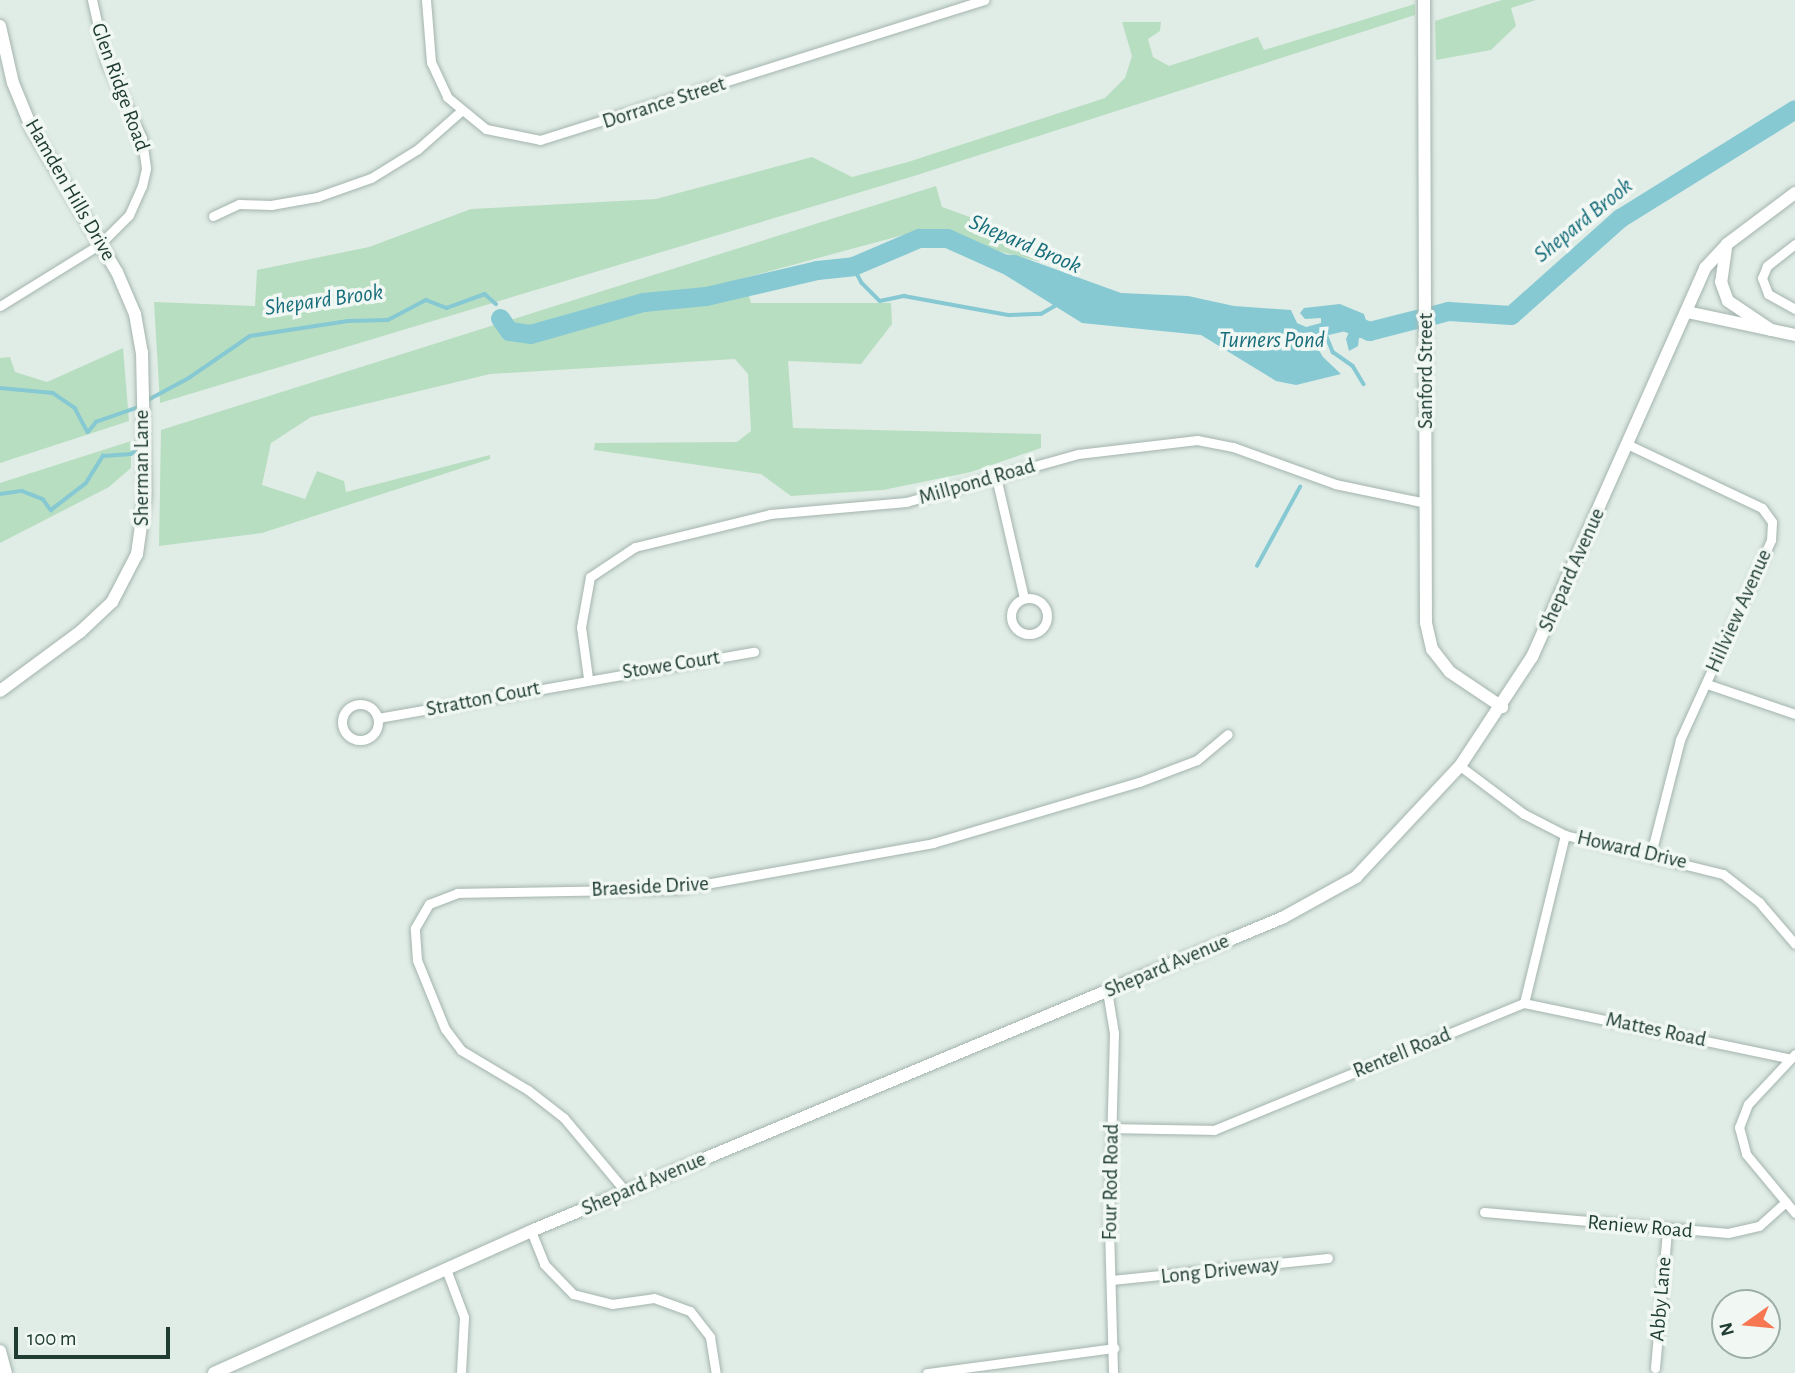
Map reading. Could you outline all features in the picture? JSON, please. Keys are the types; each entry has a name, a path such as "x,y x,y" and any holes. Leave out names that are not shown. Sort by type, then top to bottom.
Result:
{"main road":[{"name":"Sanford Street","path":"1424,0 1426,623 1432,649 1450,672 1502,707"},
{"name":"Hamden Hills Drive","path":"0,26 4,68 32,129 131,301 142,352"},
{"name":"Shepard Avenue","path":"214,1373 531,1231 1107,991 1335,891 1378,857 1460,766 1502,707 1532,657 1705,268 1727,244 1795,193"},
{"path":"1727,244 1721,282 1728,301 1771,330"},
{"path":"1687,312 1795,335"},
{"name":"Sherman Lane","path":"0,691 80,632 120,591 141,539 145,497 142,352"},
{"path":"0,1351 6,1373"}],"street":[{"name":"Glen Ridge Road","path":"0,306 100,243 129,215 146,168 142,138 106,62 92,0"},
{"name":"Dorrance Street","path":"429,1 430,62 460,112 498,134 528,140 559,137 984,0"},
{"path":"213,216 239,204 271,205 317,197 371,178 418,149 460,112"},
{"path":"1795,244 1767,265 1762,278 1768,294 1795,309"},
{"name":"Millpond Road","path":"588,678 581,627 590,576 623,553 770,514 906,502 1078,454 1197,440 1233,446 1335,484 1426,503"},
{"name":"Hillview Avenue","path":"1629,444 1762,508 1772,522 1771,540 1680,740 1651,854"},
{"path":"996,477 1024,598"},
{"path":"1024,598 1040,602 1046,611 1043,626 1031,634 1018,630 1011,618 1015,604 1024,598"},
{"name":"Stowe Court","path":"588,678 754,652"},
{"name":"Stratton Court","path":"378,718 588,678"},
{"path":"1707,684 1795,714"},
{"path":"356,704 369,705 378,718 376,732 367,739 350,737 343,728 346,710 356,704"},
{"name":"Braeside Drive","path":"626,1192 564,1118 528,1090 461,1050 445,1028 417,960 415,928 429,904 457,893 678,889 933,843 1139,782 1197,760 1228,734"},
{"name":"Howard Drive","path":"1460,766 1524,814 1565,835 1706,867 1741,884 1795,944"},
{"path":"1524,1003 1565,835"},
{"name":"Four Rod Road","path":"1107,991 1113,1009 1113,1373"},
{"name":"Mattes Road","path":"1524,1003 1792,1056"},
{"name":"Rentell Road","path":"1111,1128 1214,1130 1524,1003"},
{"path":"1792,1056 1748,1104 1739,1127 1746,1154 1795,1213"},
{"name":"Reniew Road","path":"1484,1212 1667,1230 1728,1233 1759,1226 1786,1202"},
{"name":"Abby Lane","path":"1655,1368 1667,1230"},
{"path":"531,1231 544,1264 573,1294 612,1304 654,1298 690,1311 710,1337 716,1373"},
{"name":"Long Driveway","path":"1111,1280 1328,1258"},
{"path":"446,1269 464,1317 461,1373"},
{"path":"927,1373 1114,1348"}],"green space":[{"path":"1502,0 1536,0 1511,8 1516,26 1491,50 1436,60 1435,21"},
{"path":"1415,4 1415,15 914,176 160,403 154,302 255,306 257,270 369,247 471,209 656,199 812,157 852,177 908,162 1105,98 1125,78 1132,56 1122,22 1161,22 1160,31 1148,39 1153,57 1169,66 1258,37 1264,50"},
{"path":"936,186 942,207 1017,234 1057,266 918,231 744,278 751,303 891,303 892,324 861,364 788,361 793,428 1041,434 1041,448 971,472 883,490 791,496 761,474 594,450 595,443 737,442 751,431 748,374 735,359 490,374 311,417 271,443 262,485 305,499 317,471 344,481 346,492 490,455 490,459 262,533 159,546 161,430"},
{"path":"123,348 129,421 0,463 0,358 10,357 15,372 47,382"},
{"path":"131,441 131,468 109,487 0,543 0,483"}],"water":[{"name":"Turners Pond","path":"984,254 1016,255 1121,293 1188,296 1234,306 1291,310 1297,323 1306,327 1321,323 1321,318 1305,319 1300,313 1304,308 1340,304 1364,314 1371,336 1359,338 1358,346 1349,351 1346,339 1350,330 1312,339 1323,357 1341,374 1296,385 1276,381 1201,335 1082,323 1005,275"}],"waterway":[{"name":"Shepard Brook","path":"1433,315 1448,311 1511,315 1620,218 1795,109"},
{"name":"Shepard Brook","path":"500,318 509,331 530,334 643,302 706,296 817,270 853,266 919,238 947,238 1007,265"},
{"path":"853,266 862,283 880,301 904,296 1009,315 1041,314 1055,306"},
{"name":"Shepard Brook","path":"148,400 189,378 250,336 348,321 388,320 426,300 447,308 485,294 496,304"},
{"name":"Shepard Brook","path":"1346,322 1369,331 1416,319"},
{"path":"1325,332 1333,352 1353,366 1364,384"},
{"path":"0,388 53,393 75,408 88,432 96,422 139,407"},
{"name":"Shepard Brook","path":"0,494 22,491 43,499 51,510 86,483 103,456 131,454 139,448"},
{"path":"1257,566 1300,487"}]}
